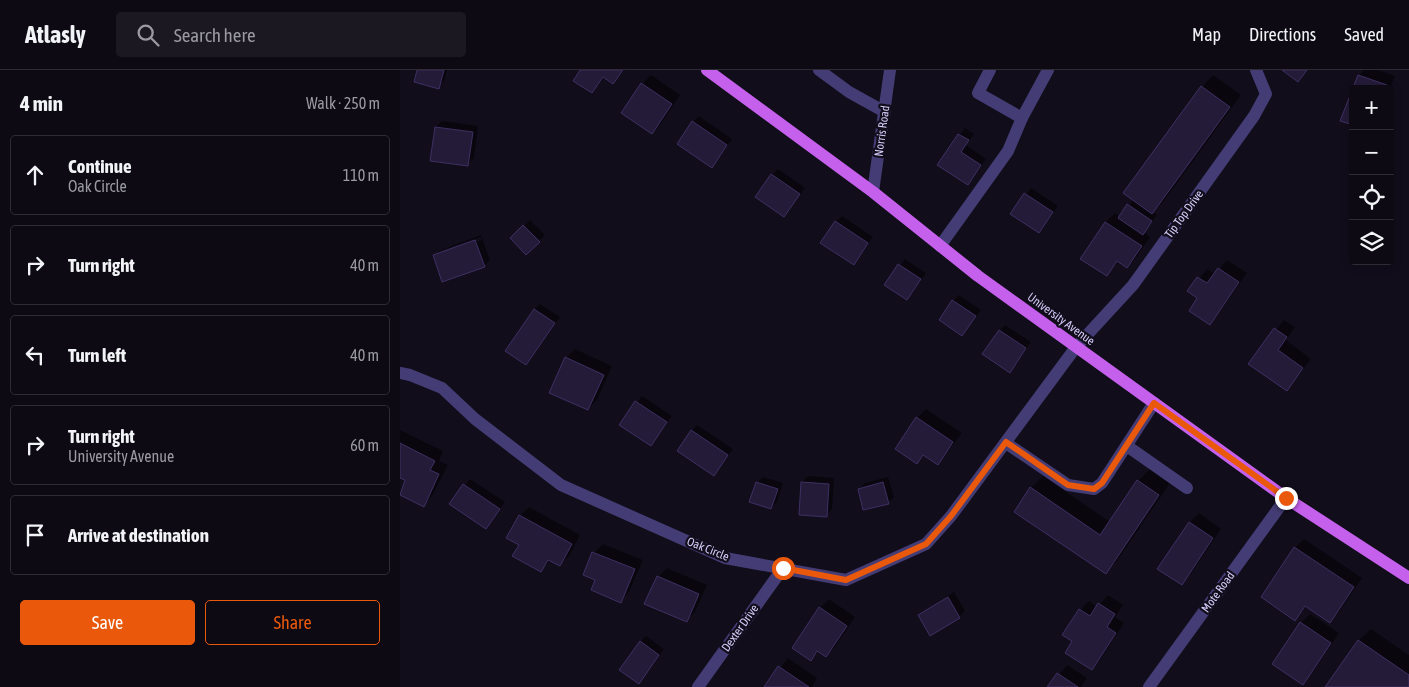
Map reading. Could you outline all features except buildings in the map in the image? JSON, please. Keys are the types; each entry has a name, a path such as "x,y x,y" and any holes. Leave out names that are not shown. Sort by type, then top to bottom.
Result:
{"main road":[{"name":"University Avenue","path":"713,72 873,192 940,246 1076,347 1286,498 1409,578"}],"street":[{"path":"819,70 849,92 885,112"},
{"name":"Norris Road","path":"873,192 890,70"},
{"path":"990,70 978,93 1022,118"},
{"path":"940,246 1008,151 1022,118 1048,70"},
{"name":"Tip Top Drive","path":"1076,347 1132,285 1254,116 1266,94 1256,70"},
{"name":"Oak Circle","path":"400,373 442,388 475,419 561,485 725,558 846,580 926,544 951,516 1076,347"},
{"path":"1006,442 1068,485 1083,489 1094,489 1102,483 1154,403"},
{"path":"1127,446 1187,488"},
{"name":"Mote Road","path":"1149,687 1286,498"},
{"name":"Dexter Drive","path":"698,687 783,568"}],"route":[{"path":"783,568 846,580 895,560 926,544 951,516 1006,442 1068,485 1083,489 1094,489 1102,483 1154,403 1286,498"}]}
